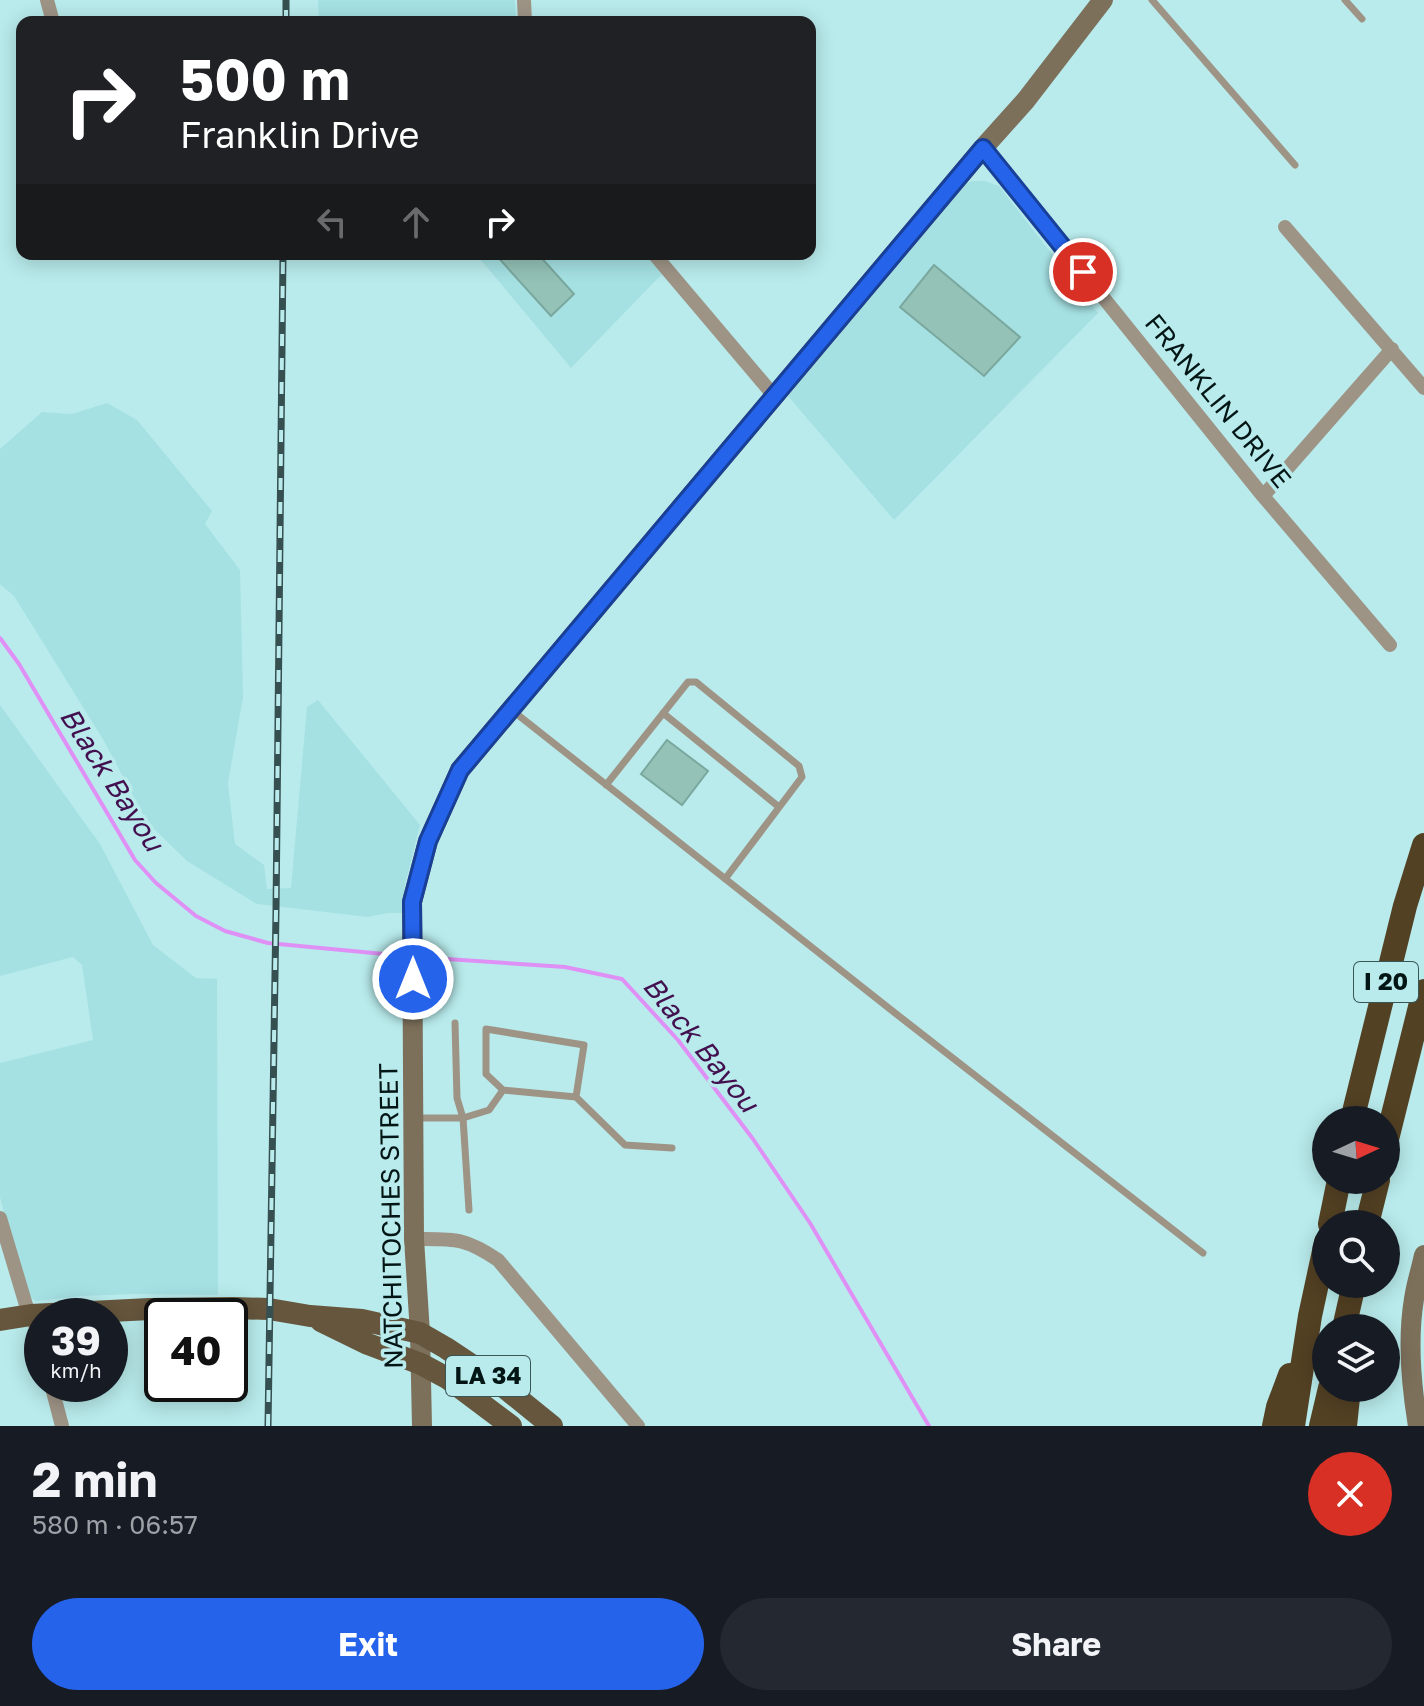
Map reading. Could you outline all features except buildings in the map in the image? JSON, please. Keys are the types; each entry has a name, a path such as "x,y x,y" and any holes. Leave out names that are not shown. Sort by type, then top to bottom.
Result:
{"highway":[{"name":"I 20","path":"1355,1106 1405,906 1424,845"},
{"name":"I 20","path":"1395,1106 1424,991"},
{"path":"1293,1426 1314,1298"},
{"path":"1274,1426 1310,1316"},
{"path":"1321,1426 1327,1402"},
{"path":"1345,1426 1348,1402"}],"main road":[{"name":"LA 34","path":"128,1310 269,1309 362,1320 420,1333 500,1384 552,1426"},
{"name":"LA 34","path":"0,1320 24,1316"},
{"name":"LA 34","path":"310,1316 447,1378 511,1426"}],"street":[{"name":"NATCHITOCHES STREET","path":"422,1426 414,1239 412,902 428,841 460,770 1026,100 1103,0"},
{"name":"FRANKLIN DRIVE","path":"983,148 1263,496 1390,645"},
{"path":"1285,227 1424,388"},
{"path":"659,260 775,397"},
{"path":"1263,496 1392,349"},
{"path":"0,1218 24,1298"},
{"path":"414,1239 459,1239 479,1247 498,1260 638,1426"},
{"path":"1418,1426 1410,1350 1414,1299 1424,1255"},
{"path":"56,1402 62,1426"}],"lane":[{"path":"1152,0 1295,165"},
{"path":"1345,0 1362,19"},
{"path":"606,785 688,682 696,682 799,766 802,777 725,879"},
{"path":"511,710 1203,1253"},
{"path":"663,713 779,807"},
{"path":"455,1023 457,1098 463,1118 469,1210"},
{"path":"576,1097 584,1045 486,1029 486,1074 503,1090 576,1097 625,1145 672,1148"},
{"path":"413,1118 463,1118 489,1110 503,1090"}],"shaded area":[{"path":"318,0 515,0 516,16 319,16"},
{"path":"972,181 999,186 1098,313 894,520 788,396 960,186"},
{"path":"481,260 650,260 662,274 571,368"},
{"path":"107,403 137,420 212,511 205,524 240,570 243,697 228,783 235,844 264,865 267,889 291,888 307,707 318,700 420,825 405,885 402,913 368,917 257,904 187,861 147,822 104,741 14,596 0,584 0,449 42,412 72,414"},
{"path":"0,705 100,844 153,945 196,978 217,979 218,1295 30,1297 22,1282 0,1197 0,1063 93,1040 82,965 73,957 0,976"}],"waterway":[{"name":"Black Bayou","path":"0,638 19,664 135,860 156,883 196,916 225,931 268,943 405,956"},
{"name":"Black Bayou","path":"417,957 565,967 622,979 678,1040 753,1139 810,1223 929,1426"}],"railway":[{"path":"286,0 286,16"},
{"path":"268,1426 283,260"}],"route":[{"path":"413,979 412,902 428,841 460,770 983,148 1083,272"}]}
